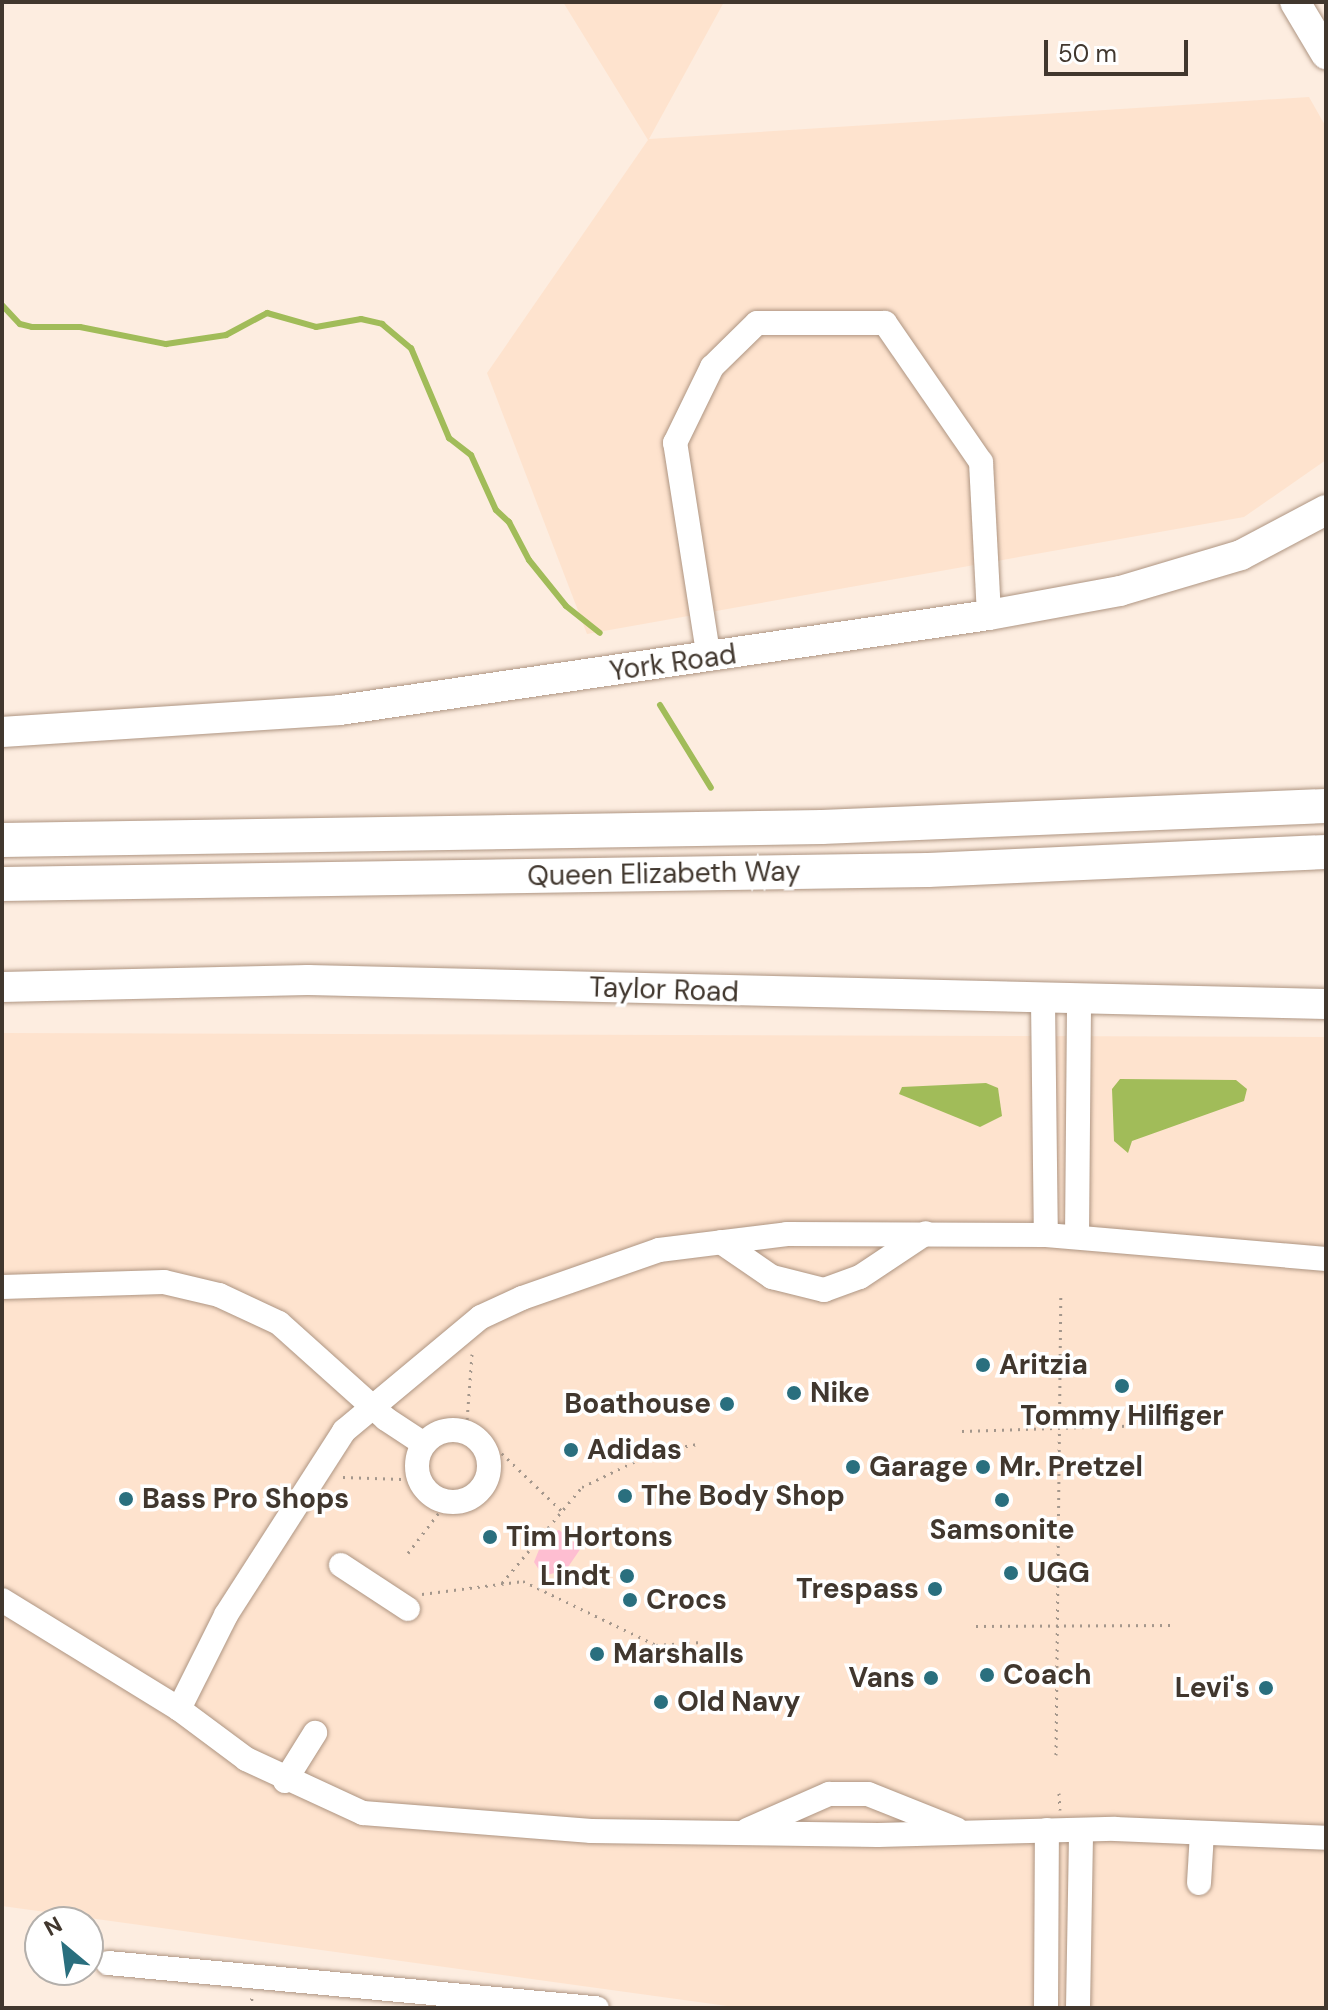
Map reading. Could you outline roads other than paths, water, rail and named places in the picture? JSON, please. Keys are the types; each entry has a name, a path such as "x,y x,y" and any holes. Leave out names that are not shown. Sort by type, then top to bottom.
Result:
{"highway":[{"name":"Queen Elizabeth Way","path":"2,840 822,827 1326,805"},
{"name":"Queen Elizabeth Way","path":"2,884 912,870 1326,852"},
{"path":"1200,857 1326,859"}],"main road":[{"path":"1295,2 1321,35"},
{"name":"York Road","path":"2,732 340,710 709,659 989,615 1120,591 1241,555 1326,510"},
{"name":"Taylor Road","path":"2,987 308,980 1043,1001 1326,1004"}],"street":[{"path":"709,659 675,443 712,367 757,323 885,323 981,462 989,615"},
{"path":"1043,1001 1046,1235"},
{"path":"1077,1237 1079,1001"},
{"path":"721,1242 772,1277 824,1290 860,1277 926,1233"},
{"path":"179,1709 226,1615 344,1431 481,1317 522,1298 659,1250 787,1234 1046,1235 1326,1259"},
{"path":"2,1287 164,1282 219,1295 279,1323 424,1444"},
{"path":"463,1431 492,1448 488,1474 477,1493 447,1502 426,1490 419,1479 418,1455 424,1444 442,1432 463,1431"},
{"path":"341,1565 409,1602"},
{"path":"5,1611 179,1709 285,1781 355,1811 398,1819 738,1834 1081,1830 1326,1838"},
{"path":"285,1781 315,1733"},
{"path":"738,1834 829,1794 868,1794 966,1833"},
{"path":"1046,2008 1047,1830"},
{"path":"1078,2008 1081,1830"},
{"path":"1199,1883 1202,1833"},
{"path":"108,1963 597,2008"}],"waterway":[{"path":"2,305 20,324 32,327 80,327 166,344 226,335 267,313 316,327 361,319 382,324 411,348 449,438 471,455 496,510 509,522 529,560 566,606 600,633"},
{"path":"660,705 711,788"}],"place":[{"name":"Aritzia","path":"983,1365"},
{"name":"Tommy Hilfiger","path":"1122,1386"},
{"name":"Nike","path":"794,1393"},
{"name":"Boathouse","path":"727,1404"},
{"name":"Adidas","path":"571,1450"},
{"name":"Garage","path":"853,1467"},
{"name":"Mr. Pretzel","path":"983,1467"},
{"name":"The Body Shop","path":"625,1496"},
{"name":"Bass Pro Shops","path":"126,1499"},
{"name":"Samsonite","path":"1002,1500"},
{"name":"Tim Hortons","path":"490,1537"},
{"name":"UGG","path":"1011,1573"},
{"name":"Lindt","path":"627,1576"},
{"name":"Trespass","path":"935,1589"},
{"name":"Crocs","path":"630,1600"},
{"name":"Marshalls","path":"597,1654"},
{"name":"Coach","path":"987,1675"},
{"name":"Vans","path":"931,1678"},
{"name":"Levi's","path":"1266,1688"},
{"name":"Old Navy","path":"661,1702"}]}
